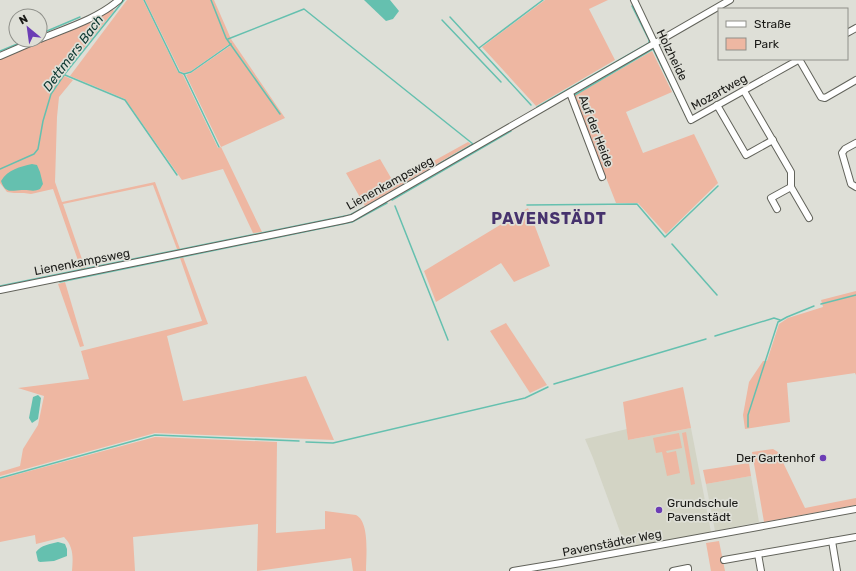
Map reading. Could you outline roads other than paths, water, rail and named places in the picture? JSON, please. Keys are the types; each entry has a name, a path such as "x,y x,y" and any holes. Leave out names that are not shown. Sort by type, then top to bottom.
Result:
{"street":[{"path":"48,36 110,8 119,0"},
{"name":"Holzheide","path":"634,0 692,120"},
{"name":"Lienenkampsweg","path":"0,290 352,218 730,0"},
{"path":"0,56 18,48"},
{"name":"Mozartweg","path":"692,120 798,60"},
{"path":"801,60 820,97 825,98 856,80"},
{"path":"744,90 791,172 791,187 809,218"},
{"name":"Auf der Heide","path":"570,93 602,176"},
{"path":"717,106 746,155 773,140"},
{"path":"856,143 845,149 842,154 851,184 856,187"},
{"path":"777,209 771,198 791,187"},
{"name":"Pavenstädter Weg","path":"513,571 856,508"},
{"path":"724,560 856,536"},
{"path":"832,541 837,571"},
{"path":"758,554 761,571"},
{"path":"561,563 563,571"},
{"path":"673,571 688,568 688,571"}],"water":[{"path":"364,0 390,0 399,11 393,19 386,21"},
{"path":"32,164 37,165 40,172 43,184 40,189 34,191 11,191 5,189 1,181 7,174 15,169"},
{"path":"38,395 41,398 38,419 32,423 29,418 33,397"},
{"path":"58,542 65,544 67,556 54,561 38,561 36,552 40,548"}],"waterway":[{"name":"Dettmers Bach","path":"0,169 34,154 38,149 43,121 51,94 64,75 124,0"},
{"path":"144,0 179,72 184,74 191,72 231,44"},
{"path":"211,0 226,38 280,114"},
{"path":"479,48 543,0"},
{"path":"537,107 649,43 649,40 632,6"},
{"path":"228,39 304,9 473,144 439,164"},
{"path":"48,31 80,17"},
{"path":"450,17 531,105"},
{"path":"442,20 501,82"},
{"path":"0,51 8,48"},
{"path":"573,96 653,49 686,116"},
{"path":"184,74 219,147"},
{"path":"65,75 125,100 177,175"},
{"path":"392,200 511,131"},
{"path":"527,205 637,204 665,237 718,186"},
{"path":"60,282 352,222 387,203"},
{"path":"395,206 448,340"},
{"path":"0,286 350,215 363,208"},
{"path":"672,244 717,295"},
{"path":"821,304 856,295"},
{"path":"748,427 748,415 778,322 814,306"},
{"path":"715,336 774,318 780,320"},
{"path":"554,384 706,339"},
{"path":"306,442 333,443 525,398 548,387"},
{"path":"0,478 155,435 299,441"}],"place":[{"name":"Der Gartenhof","path":"823,458"},
{"name":"Grundschule Pavenstädt","path":"659,510"}],"district":[{"name":"PAVENSTÄDT","path":"549,218"}]}
